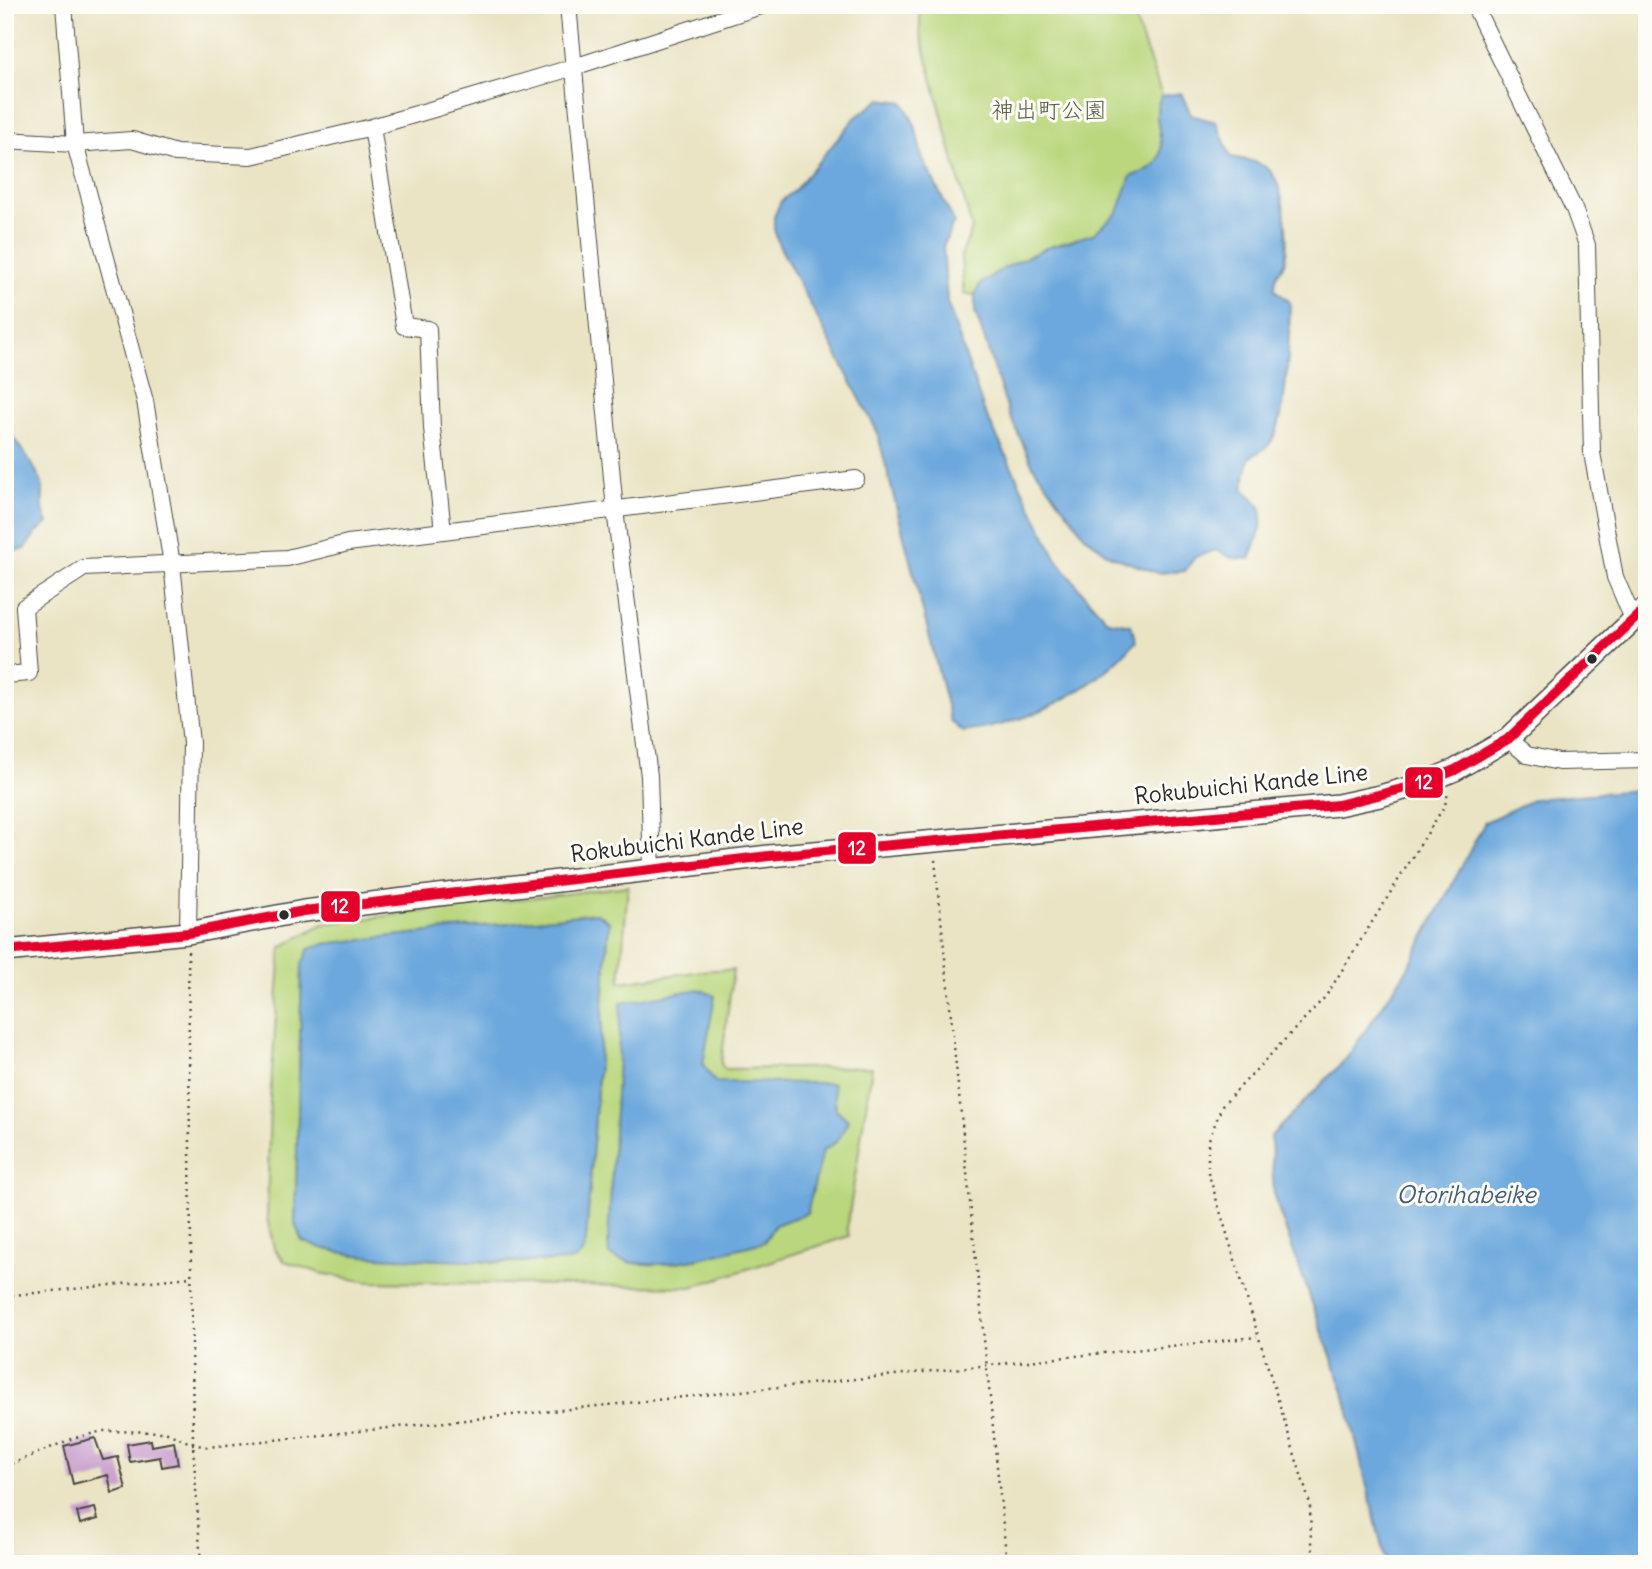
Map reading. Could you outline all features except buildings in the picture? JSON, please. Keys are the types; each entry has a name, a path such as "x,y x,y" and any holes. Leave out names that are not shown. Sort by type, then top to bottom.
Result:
{"main road":[{"name":"Rokubuichi Kande Line","path":"5,951 188,933 291,913 769,856 1338,805 1380,796 1455,770 1508,739 1640,613"}],"street":[{"path":"64,5 75,144 145,401 172,564 191,743 188,933"},
{"path":"568,5 615,510 649,776 652,871"},
{"path":"5,140 75,144 132,140 176,153 251,156 372,127 574,67 764,5"},
{"path":"1474,5 1574,209 1587,245 1592,453 1615,577 1640,613"},
{"path":"372,127 404,326 428,329 432,428 443,531"},
{"path":"5,675 29,673 24,607 84,568 287,558 348,543 856,479"},
{"path":"1508,739 1527,755 1559,762 1647,761"}],"path":[{"path":"1316,1564 1311,1542 1310,1504 1208,1172 1208,1142 1222,1105 1326,996 1445,805 1455,770"},
{"path":"933,840 1007,1564"},
{"path":"188,933 193,1444 201,1564"},
{"path":"5,1296 190,1277"},
{"path":"5,1467 71,1439 103,1431 165,1432 207,1447 1257,1337"}],"green space":[{"name":"神出町公園","path":"920,5 1130,5 1162,96 1157,118 1161,151 1157,161 1148,169 1131,176 1119,212 1093,234 1046,248 980,284 975,295 964,294 961,256 972,229 920,32"},
{"path":"628,886 620,982 710,970 733,970 721,1064 725,1069 872,1067 847,1228 849,1236 692,1287 368,1282 320,1273 284,1261 274,1248 267,1218 270,1100 281,947 323,924","holes":["596,913 609,922 586,1241 581,1255 568,1261 494,1263 302,1241 295,1224 302,965 309,949 324,944","714,996 703,1064 715,1083 833,1083 836,1109 848,1120 839,1138 823,1150 807,1213 775,1225 764,1242 682,1261 651,1264"]}],"water":[{"path":"1181,93 1191,115 1216,122 1231,157 1264,166 1274,176 1282,198 1286,226 1285,260 1276,278 1275,290 1290,302 1289,334 1287,375 1277,431 1264,449 1249,458 1243,489 1258,503 1262,518 1250,559 1232,558 1216,550 1195,557 1185,571 1158,573 1109,555 1085,536 1033,466 1009,414 975,311 975,295 980,284 1004,268 1046,248 1093,234 1118,212 1131,176 1148,170 1161,152 1157,118 1162,96"},
{"path":"881,99 903,102 915,125 922,157 954,222 943,246 947,302 984,410 1056,558 1108,621 1131,625 1136,641 1101,675 1058,702 1011,722 963,732 951,721 877,431 779,245 774,229 774,217 781,201 794,191 856,117"},
{"path":"5,415 12,435 42,484 43,509 48,523 36,533 25,549 14,551 5,557"},
{"name":"Otorihabeike","path":"1647,789 1647,1564 1386,1564 1344,1392 1274,1197 1271,1136 1346,1059 1408,968 1485,822 1534,799"},
{"path":"597,913 609,922 586,1241 581,1255 568,1261 493,1262 374,1257 330,1250 302,1241 295,1224 302,964 309,949 324,944"},
{"path":"699,989 715,996 703,1064 715,1082 833,1083 836,1109 848,1120 839,1138 823,1150 807,1213 775,1225 764,1242 665,1264 626,1261 609,1255 608,1241 621,1003"}],"transit line":[{"name":"12","path":"5,951 188,933 304,911 769,856 1338,805 1418,785 1455,770 1508,739 1647,607"}]}
